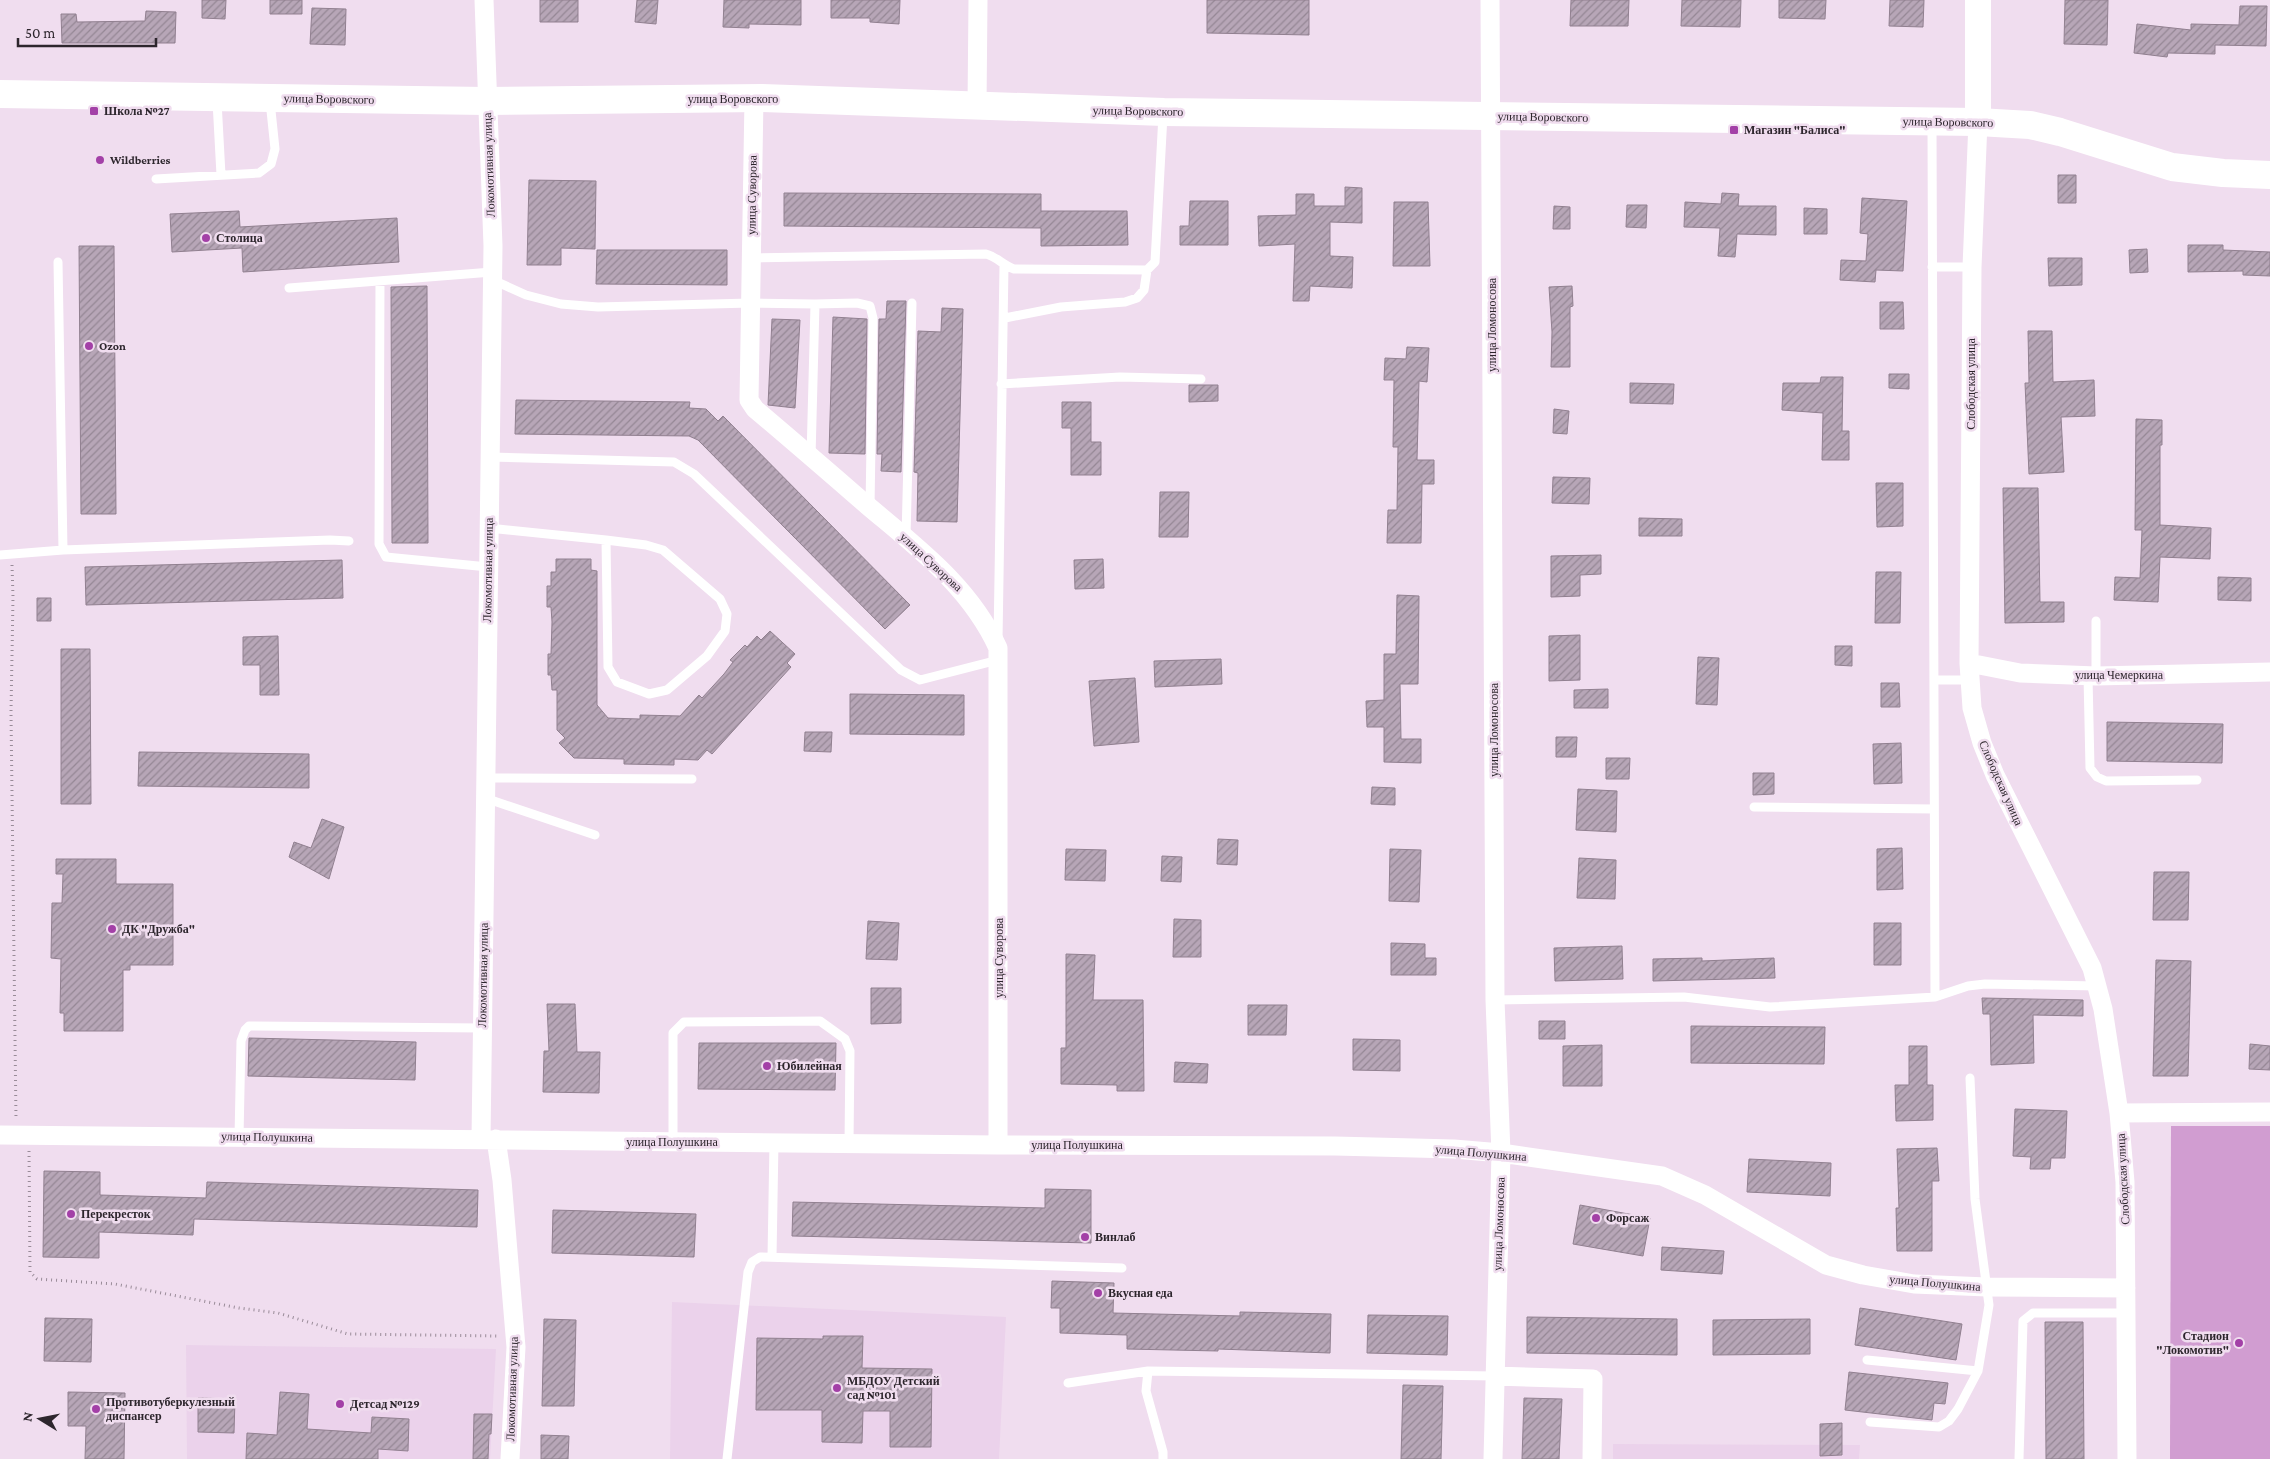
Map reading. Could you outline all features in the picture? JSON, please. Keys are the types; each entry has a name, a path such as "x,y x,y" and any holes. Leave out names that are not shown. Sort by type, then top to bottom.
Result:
{"main road":[{"name":"улица Воровского","path":"0,94 486,101 754,98 1164,112 1978,122 2030,125 2060,132 2172,167 2223,173 2270,175"}],"street":[{"name":"Локомотивная улица","path":"484,0 492,276 482,1028 488,1139 502,1180 514,1336 510,1459"},
{"path":"977,107 978,0"},
{"name":"улица Ломоносова","path":"1490,0 1495,1000 1501,1153 1493,1459"},
{"name":"Слободская улица","path":"1978,0 1978,122 1972,267 1969,672 1972,708 1982,743 1995,775 2092,968 2103,1009 2119,1113 2125,1182 2127,1459"},
{"name":"улица Суворова","path":"754,98 749,400 756,409 961,588 991,633 999,654 998,1145"},
{"name":"улица Чемеркина","path":"1969,672 2092,676 2270,672"},
{"path":"2119,1113 2270,1112"},
{"name":"улица Полушкина","path":"15,1135 998,1145 1335,1146 1454,1149 1501,1153 1662,1176 1704,1195 1826,1265 1842,1270 1914,1284 1987,1287 2126,1288"},
{"path":"1495,1376 1593,1380 1592,1459"}],"lane":[{"path":"216,97 221,175"},
{"path":"156,179 259,173 271,164 274,149 270,98"},
{"path":"1005,318 1061,307 1126,302 1137,298 1144,290 1147,270 1155,262 1164,112"},
{"path":"1932,122 1935,997"},
{"path":"751,258 986,254 994,256 1004,266 1014,268 1147,270"},
{"path":"58,262 63,550"},
{"path":"490,457 674,462 694,474 901,670 911,677 920,680 999,654 1001,384 1005,318 1004,266"},
{"path":"1932,267 1972,267"},
{"path":"289,288 380,281 492,276 526,295 560,304 598,307 750,303 857,304 870,306 873,318 870,508"},
{"path":"380,281 379,544 386,557 488,567"},
{"path":"906,538 912,303"},
{"path":"811,457 815,304"},
{"path":"1001,384 1120,376 1201,378"},
{"path":"489,528 606,540 646,545 663,550 720,599 727,614 725,631 707,656 667,690 649,694 617,682 608,667 606,540"},
{"path":"0,555 63,550 330,540 349,541"},
{"path":"2096,622 2092,676 2090,768 2097,777 2106,781 2197,780"},
{"path":"1934,680 1969,672"},
{"path":"486,778 692,779"},
{"path":"485,798 595,835"},
{"path":"1754,807 1934,810"},
{"path":"1495,1000 1684,997 1758,1007 1935,997 1968,986 1985,984 2097,986"},
{"path":"673,1142 673,1033 684,1022 820,1022 845,1040 850,1051 849,1142"},
{"path":"239,1137 241,1041 245,1030 249,1026 482,1028"},
{"path":"1870,1422 1939,1427 1949,1421 1958,1409 1978,1371 1989,1305 1975,1199 1970,1078"},
{"path":"772,1257 774,1142"},
{"path":"728,1459 748,1272 752,1262 760,1257 1122,1268"},
{"path":"2019,1459 2023,1321 2034,1313 2126,1313"},
{"path":"1867,1360 1978,1371"},
{"path":"1148,1372 1146,1391 1161,1442 1163,1459"},
{"path":"1068,1383 1148,1372 1495,1376"}],"path":[{"path":"11,555 13,597 11,712 15,1135 30,1272 37,1279 115,1284 239,1308 278,1313 348,1334 514,1336"}],"shaded area":[{"path":"2171,1126 2270,1126 2270,1459 2170,1459"},
{"name":"МБДОУ Детский сад №101","path":"672,1302 1006,1317 999,1459 670,1459"},
{"name":"Детсад №129","path":"186,1345 496,1349 490,1459 187,1459"},
{"path":"1613,1444 1860,1445 1859,1459 1613,1459"}],"building":[{"path":"202,0 226,0 225,19 202,18"},
{"path":"270,0 302,0 302,14 270,14"},
{"path":"540,0 578,0 578,22 540,22"},
{"path":"637,0 658,0 656,24 635,22"},
{"path":"724,0 801,0 801,25 749,24 749,28 723,27"},
{"path":"831,0 900,0 899,24 870,22 870,18 831,18"},
{"path":"1207,0 1309,0 1309,35 1207,33"},
{"path":"1571,0 1629,0 1628,26 1570,26"},
{"path":"1682,0 1741,0 1740,27 1681,26"},
{"path":"1779,0 1826,0 1825,19 1779,18"},
{"path":"1890,0 1924,0 1923,27 1889,26"},
{"path":"2065,0 2108,0 2107,45 2064,44"},
{"path":"2240,6 2267,6 2266,46 2215,45 2215,54 2168,53 2167,57 2134,53 2137,24 2191,30 2191,24 2239,25"},
{"path":"312,8 346,9 345,45 310,44"},
{"path":"146,11 176,12 175,43 62,43 61,14 76,14 77,22 145,21"},
{"path":"2058,175 2076,175 2076,203 2058,203"},
{"path":"529,180 596,181 595,249 561,248 561,265 527,265"},
{"path":"1345,187 1362,188 1362,223 1330,222 1330,256 1353,257 1352,288 1310,286 1309,301 1293,301 1295,244 1259,246 1258,216 1296,215 1296,194 1314,194 1314,206 1345,206"},
{"path":"784,193 1041,194 1041,211 1127,211 1128,245 1041,246 1041,228 784,226"},
{"path":"1722,193 1739,194 1738,206 1776,206 1776,235 1737,234 1735,257 1718,256 1720,228 1684,227 1685,202 1721,204"},
{"path":"1862,198 1907,201 1903,271 1876,270 1875,282 1840,280 1841,260 1866,261 1868,234 1860,233"},
{"path":"1190,201 1228,201 1228,245 1180,245 1180,226 1189,226"},
{"path":"1394,202 1428,202 1430,266 1393,266"},
{"path":"1627,205 1647,205 1646,228 1626,227"},
{"path":"1554,206 1570,207 1570,229 1553,229"},
{"path":"1804,208 1827,209 1827,234 1804,234"},
{"path":"239,211 240,227 397,218 399,262 243,272 242,248 172,252 170,214"},
{"path":"2188,245 2223,245 2223,250 2270,252 2270,276 2243,275 2243,271 2188,272"},
{"path":"79,246 114,246 116,514 81,514"},
{"path":"2147,249 2148,272 2130,273 2129,250"},
{"path":"597,250 727,250 727,285 596,284"},
{"path":"2048,258 2082,258 2082,285 2049,286"},
{"path":"427,286 428,543 392,543 391,287"},
{"path":"1572,286 1570,367 1551,367 1552,332 1549,287"},
{"path":"887,301 906,301 901,472 881,471 882,454 877,454 879,319 886,319"},
{"path":"1880,302 1903,302 1904,329 1880,329"},
{"path":"942,308 963,309 957,522 917,521 918,473 914,472 918,331 941,332"},
{"path":"833,317 867,319 865,454 829,453"},
{"path":"772,319 800,320 795,408 768,405"},
{"path":"2028,331 2052,331 2053,382 2094,380 2095,416 2061,417 2064,472 2029,474 2025,383 2029,383"},
{"path":"1407,347 1429,348 1427,382 1419,381 1417,460 1434,460 1434,484 1422,484 1421,543 1387,543 1388,510 1397,510 1398,447 1393,447 1394,380 1384,380 1385,358 1406,359"},
{"path":"1889,374 1909,374 1909,389 1889,388"},
{"path":"1821,377 1843,377 1842,431 1849,431 1849,460 1822,460 1823,413 1782,410 1783,383 1820,383"},
{"path":"1630,383 1674,384 1673,404 1630,403"},
{"path":"1189,385 1218,385 1218,401 1189,402"},
{"path":"516,400 690,402 689,408 706,409 718,421 723,416 910,605 885,629 698,440 689,436 515,434"},
{"path":"1062,402 1091,402 1091,442 1101,442 1101,475 1071,475 1071,428 1062,428"},
{"path":"1554,409 1569,411 1567,434 1553,433"},
{"path":"2136,419 2162,420 2162,445 2160,445 2160,525 2211,528 2210,559 2160,557 2158,602 2114,600 2115,577 2140,578 2142,530 2135,530"},
{"path":"1553,477 1590,478 1589,504 1552,503"},
{"path":"1876,483 1903,483 1903,526 1877,527"},
{"path":"2003,488 2038,488 2040,602 2064,602 2064,622 2005,623"},
{"path":"1160,492 1189,492 1188,537 1159,537"},
{"path":"1639,518 1682,519 1682,536 1639,536"},
{"path":"1601,555 1601,574 1580,575 1580,596 1551,597 1551,556"},
{"path":"556,559 591,559 591,570 597,571 597,705 608,718 640,719 640,715 680,716 699,695 702,698 724,674 733,662 730,660 745,645 747,647 757,636 761,640 770,631 795,654 787,663 791,667 712,754 707,750 698,760 674,759 674,765 624,764 624,759 574,758 559,743 565,738 557,730 557,690 552,690 551,675 548,675 548,654 551,654 552,622 551,607 547,607 547,586 551,586 551,572 556,572"},
{"path":"1103,559 1104,588 1075,589 1074,560"},
{"path":"342,560 343,598 86,605 85,567"},
{"path":"1876,572 1901,572 1900,623 1875,623"},
{"path":"2218,577 2251,578 2251,601 2218,600"},
{"path":"1397,595 1419,596 1418,684 1400,684 1401,739 1421,739 1421,763 1384,762 1384,727 1367,727 1366,701 1384,700 1384,654 1396,654"},
{"path":"37,598 51,598 51,621 37,621"},
{"path":"1580,635 1580,680 1549,681 1549,636"},
{"path":"278,636 279,695 260,695 260,665 243,665 243,637"},
{"path":"1835,646 1852,646 1852,666 1835,665"},
{"path":"61,649 90,649 91,804 61,804"},
{"path":"1698,657 1719,658 1717,705 1696,704"},
{"path":"1221,659 1222,684 1155,687 1154,661"},
{"path":"1135,678 1139,742 1094,746 1089,681"},
{"path":"1881,683 1899,683 1900,707 1881,707"},
{"path":"1608,689 1608,708 1574,708 1574,690"},
{"path":"850,694 964,695 964,735 850,734"},
{"path":"2107,722 2223,724 2222,763 2107,761"},
{"path":"805,732 832,732 831,752 804,751"},
{"path":"1556,737 1577,737 1576,757 1556,757"},
{"path":"1901,743 1902,783 1874,784 1873,744"},
{"path":"139,752 309,754 309,788 138,786"},
{"path":"1606,758 1630,758 1629,779 1606,779"},
{"path":"1753,773 1774,773 1774,794 1753,795"},
{"path":"1372,787 1395,788 1395,805 1371,804"},
{"path":"1578,789 1617,791 1616,832 1576,830"},
{"path":"322,819 344,827 329,879 289,857 294,842 311,848"},
{"path":"1218,839 1238,840 1237,865 1217,864"},
{"path":"1902,848 1903,889 1877,890 1877,849"},
{"path":"1066,849 1106,850 1105,881 1065,880"},
{"path":"1390,849 1421,850 1419,902 1389,901"},
{"path":"1162,856 1182,857 1181,882 1161,881"},
{"path":"1579,858 1616,860 1615,899 1577,898"},
{"name":"ДК \"Дружба\"","path":"56,859 116,859 116,884 173,884 173,965 130,965 130,970 123,970 123,1031 64,1031 64,1013 60,1013 61,959 51,958 52,903 62,903 63,874 56,874"},
{"path":"2154,872 2189,872 2188,920 2153,920"},
{"path":"1174,919 1201,920 1201,957 1173,957"},
{"path":"868,921 899,923 897,960 866,959"},
{"path":"1874,923 1901,923 1901,965 1874,965"},
{"path":"1391,943 1425,944 1425,958 1436,958 1436,975 1391,975"},
{"path":"1622,946 1623,979 1555,981 1554,948"},
{"path":"1066,954 1095,955 1093,1000 1143,1000 1144,1091 1117,1091 1117,1085 1061,1084 1061,1048 1066,1048"},
{"path":"1702,958 1702,961 1774,958 1775,978 1653,981 1653,959"},
{"path":"2156,960 2191,961 2188,1076 2153,1076"},
{"path":"871,988 901,988 901,1023 871,1024"},
{"path":"1982,998 2083,1000 2083,1016 2033,1015 2034,1063 1991,1065 1990,1014 1983,1014"},
{"path":"547,1004 575,1004 577,1052 600,1052 599,1093 543,1092 544,1051 549,1051"},
{"path":"1248,1005 1287,1005 1286,1035 1248,1035"},
{"path":"1539,1021 1565,1021 1565,1039 1539,1039"},
{"path":"1691,1026 1825,1027 1824,1064 1691,1063"},
{"path":"249,1038 416,1042 415,1080 248,1076"},
{"path":"1353,1039 1400,1040 1400,1071 1353,1070"},
{"name":"Юбилейная","path":"699,1043 836,1043 835,1090 698,1089"},
{"path":"2250,1044 2270,1046 2270,1070 2249,1069"},
{"path":"1602,1045 1602,1086 1563,1086 1563,1046"},
{"path":"1909,1046 1927,1046 1927,1085 1933,1085 1933,1120 1896,1121 1895,1085 1909,1085"},
{"path":"1175,1062 1208,1064 1207,1083 1174,1082"},
{"path":"2015,1109 2067,1111 2065,1158 2051,1158 2050,1169 2030,1169 2031,1157 2013,1156"},
{"path":"1937,1148 1939,1181 1932,1181 1932,1251 1897,1251 1896,1208 1899,1208 1897,1149"},
{"path":"1749,1159 1831,1163 1830,1196 1747,1192"},
{"path":"44,1171 100,1172 100,1195 206,1198 207,1182 478,1190 477,1227 194,1219 193,1235 99,1232 99,1258 43,1257"},
{"path":"1045,1189 1091,1190 1091,1243 792,1236 793,1202 1045,1208"},
{"path":"1580,1205 1650,1218 1643,1256 1573,1244"},
{"path":"553,1210 696,1214 694,1257 552,1253"},
{"path":"1662,1247 1724,1251 1722,1274 1661,1270"},
{"path":"1052,1281 1114,1283 1113,1313 1240,1316 1240,1312 1331,1314 1330,1353 1218,1349 1218,1351 1127,1349 1127,1335 1060,1333 1060,1308 1051,1308"},
{"path":"1860,1308 1962,1324 1956,1360 1855,1345"},
{"path":"1368,1315 1448,1316 1447,1355 1367,1353"},
{"path":"1527,1317 1677,1319 1677,1355 1527,1353"},
{"path":"45,1318 92,1319 91,1362 44,1361"},
{"path":"544,1319 576,1320 574,1406 542,1406"},
{"path":"1810,1319 1810,1354 1713,1355 1713,1320"},
{"path":"2045,1322 2083,1322 2084,1459 2046,1459"},
{"path":"823,1336 863,1336 862,1368 932,1369 931,1447 890,1447 890,1411 863,1411 862,1443 822,1442 822,1410 756,1410 757,1338 823,1339"},
{"path":"1849,1372 1948,1383 1945,1404 1934,1403 1932,1420 1845,1410"},
{"path":"1403,1385 1443,1386 1441,1459 1401,1459"},
{"name":"Противотуберкулезный диспансер","path":"68,1392 125,1393 124,1459 85,1459 86,1426 68,1426"},
{"path":"280,1392 309,1394 307,1429 371,1433 372,1417 409,1419 408,1451 378,1449 378,1459 246,1459 247,1433 277,1435"},
{"path":"198,1398 235,1399 234,1433 198,1432"},
{"path":"1524,1398 1562,1399 1559,1459 1522,1459"},
{"path":"474,1414 492,1414 488,1459 473,1459"},
{"path":"1842,1423 1842,1455 1820,1456 1820,1424"},
{"path":"541,1435 569,1436 568,1459 541,1459"}],"place":[{"name":"Школа №27","path":"94,111"},
{"name":"Магазин \"Балиса\"","path":"1734,130"},
{"name":"Wildberries","path":"100,160"},
{"name":"Столица","path":"206,238"},
{"name":"Ozon","path":"89,346"},
{"name":"ДК \"Дружба\"","path":"112,929"},
{"name":"Юбилейная","path":"767,1066"},
{"name":"Перекресток","path":"71,1214"},
{"name":"Форсаж","path":"1596,1218"},
{"name":"Винлаб","path":"1085,1237"},
{"name":"Вкусная еда","path":"1098,1293"},
{"name":"Стадион \"Локомотив\"","path":"2239,1343"},
{"name":"МБДОУ Детский сад №101","path":"837,1388"},
{"name":"Детсад №129","path":"340,1404"},
{"name":"Противотуберкулезный диспансер","path":"96,1409"}]}
